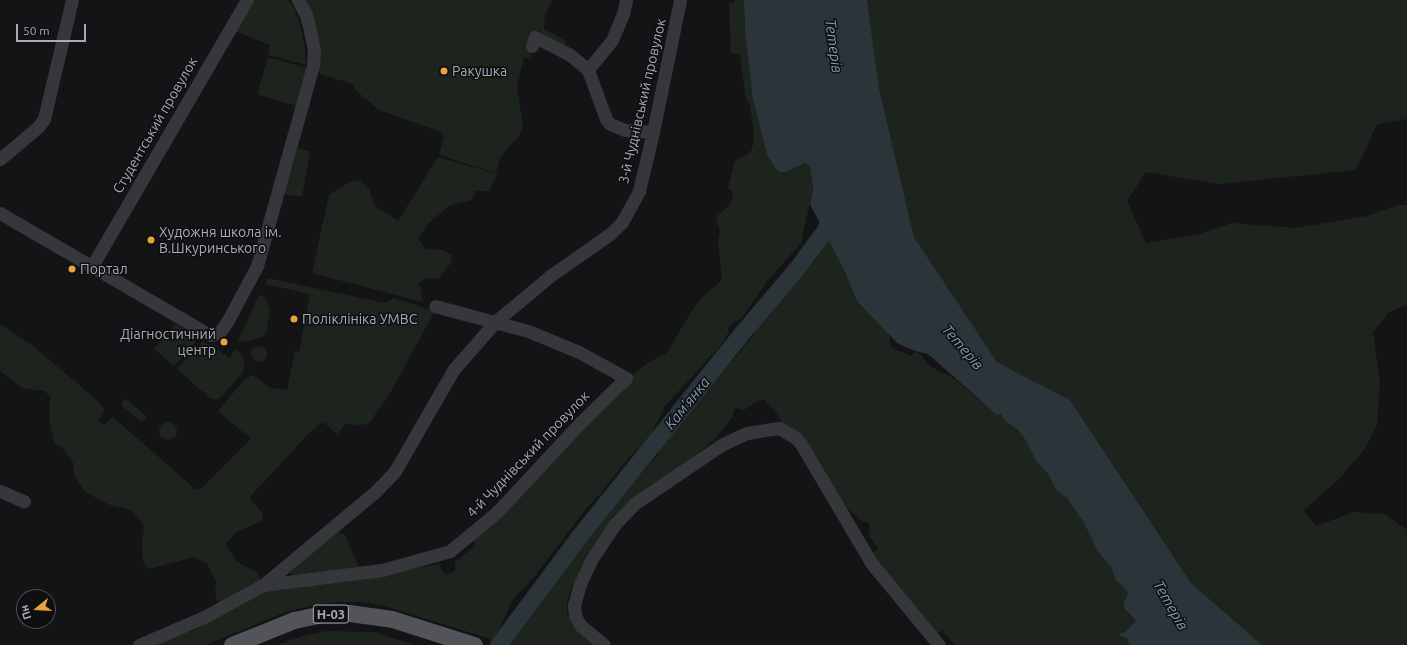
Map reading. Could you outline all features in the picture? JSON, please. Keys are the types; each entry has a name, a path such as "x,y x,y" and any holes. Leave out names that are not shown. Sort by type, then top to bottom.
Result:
{"main road":[{"name":"Н-03","path":"232,645 286,623 322,614 349,613 383,617 432,635 450,645"},
{"name":"Н-03","path":"250,645 296,627 320,622 335,621 382,624 474,645"}],"street":[{"path":"0,159 38,127 44,119 72,0"},
{"name":"Студентський провулок","path":"92,266 247,0"},
{"path":"0,213 211,335 219,333 228,322 257,266 313,65 310,30 306,15 298,0"},
{"path":"588,70 612,40 623,14 626,0"},
{"name":"3-й Чуднівський провулок","path":"139,645 204,617 263,585 374,493 395,471 454,368 496,322 550,276 610,234 622,222 639,191 653,132 680,0"},
{"path":"532,46 535,37 565,52 588,70 606,119 610,124 625,130 653,132"},
{"path":"435,306 496,322"},
{"name":"4-й Чуднівський провулок","path":"263,585 382,570 450,551 497,512 581,422 626,378 579,352 528,331 496,322"},
{"path":"604,645 581,626 575,616 574,605 580,584 590,560 615,524 634,504 720,445 747,433 779,428 796,438 801,444 872,564 938,645"},
{"path":"0,491 24,501"}],"shaded area":[{"path":"252,0 288,0 294,8 300,25 305,49 306,65 268,55 270,45 237,32 236,30"},
{"path":"305,0 552,0 545,15 544,29 566,41 565,48 545,36 537,29 544,38 531,41 530,58 524,57 517,86 523,125 521,133 500,158 496,173 439,155 444,136 441,132 379,110 353,88 355,86 353,84 320,74"},
{"path":"734,0 744,0 745,33 753,100 767,155 786,172 805,163 810,166 813,188 801,243 768,280 740,320 734,322 729,327 728,333 722,344 665,406 650,436 631,455 585,510 537,573 512,601 494,640 385,606 361,602 338,602 314,605 288,611 206,645 151,645 183,632 192,631 204,625 205,622 277,585 381,575 439,564 445,575 455,571 455,562 476,545 472,538 624,382 648,363 666,354 694,307 707,292 719,283 722,277 718,241 720,232 716,217 730,204 732,200 733,193 728,188 735,160 745,156 751,151 754,142 753,125 749,101 746,101 740,54 731,53 729,2 733,3"},
{"path":"867,0 1407,0 1407,119 1377,124 1356,170 1217,184 1146,172 1127,201 1146,243 1199,234 1232,223 1296,228 1367,216 1398,205 1407,205 1407,305 1389,312 1373,332 1380,382 1377,424 1366,447 1340,478 1304,510 1316,526 1354,512 1384,514 1407,530 1407,645 1262,645 1191,583 1070,400 997,362 914,237 879,88"},
{"path":"268,57 306,68 296,106 257,94"},
{"path":"298,148 310,151 302,197 284,194"},
{"path":"438,157 497,174 489,191 475,191 472,200 450,205 428,224 418,239 425,249 444,250 452,255 451,263 439,278 424,279 419,283 423,302 312,273 329,195 350,182 360,180 369,189 375,206 398,221"},
{"path":"829,230 889,334 891,347 911,356 916,352 919,353 931,367 955,379 1017,429 1025,439 1036,461 1049,475 1058,491 1067,498 1084,523 1098,552 1111,567 1116,581 1123,586 1128,593 1125,599 1128,613 1136,621 1121,637 1127,638 1130,645 955,645 942,630 935,636 870,556 878,549 869,536 869,523 861,521 842,503 837,490 832,488 780,424 781,419 765,400 760,400 744,410 735,408 732,418 713,441 608,526 586,556 567,599 567,615 575,627 596,645 509,645 517,628 536,607 540,594 551,584 553,572 557,566 572,556 582,537 605,515 657,456 668,434 691,403 733,360 754,335 756,324 760,323 768,314 781,291 793,283 808,265 817,259 818,253"},
{"path":"267,278 385,303 393,298 435,311 389,395 369,423 362,425 346,424 337,434 323,422 311,431 249,498 263,514 263,520 235,533 226,544 237,562 255,571 263,582 220,604 216,598 215,589 217,584 207,563 194,557 149,569 143,562 142,541 144,528 142,522 130,510 110,505 85,492 75,477 73,462 62,448 54,443 49,417 50,396 44,391 22,388 0,371 0,324 33,346 99,402 104,409 104,412 98,421 103,425 113,417 195,489 201,489 251,439 218,411 244,380 253,375 270,388 287,390 295,351 299,352 310,294 265,284"},
{"path":"259,295 265,298 270,309 266,333 262,337 245,342 238,341"},
{"path":"176,324 199,338 174,366 154,349"},
{"path":"203,341 230,358 235,348 242,356 245,365 244,371 221,397 217,399 211,399 177,369"},
{"path":"259,346 265,348 267,354 265,360 259,362 253,360 251,354 253,348"},
{"path":"123,399 127,400 146,416 146,419 141,422 121,405"},
{"path":"164,422 172,422 177,427 175,438 172,440 164,440 159,435 159,427"},
{"path":"338,531 345,535 359,568 293,575 290,573 289,571"},
{"path":"326,631 374,632 414,645 276,645 303,636"}],"water":[{"name":"Тетерів","path":"744,0 867,0 879,88 914,237 997,362 1070,400 1191,583 1262,645 1130,645 1127,638 1120,636 1119,634 1124,633 1136,621 1124,608 1124,603 1128,593 1123,586 1116,581 1111,567 1098,552 1084,523 1067,498 1056,490 1049,475 1036,461 1025,439 1017,429 1005,421 1001,415 996,414 928,354 915,351 897,343 857,301 845,272 810,204 813,188 810,166 805,163 786,172 780,172 776,169 767,155 753,100 745,33"}],"waterway":[{"name":"Кам'янка","path":"498,645 580,535 746,328 796,269 825,230 833,208"}],"place":[{"name":"Ракушка","path":"444,71"},
{"name":"Художня школа ім. В.Шкуринського","path":"151,240"},
{"name":"Портал","path":"72,269"},
{"name":"Поліклініка УМВС","path":"294,319"},
{"name":"Діагностичний центр","path":"224,342"}]}
